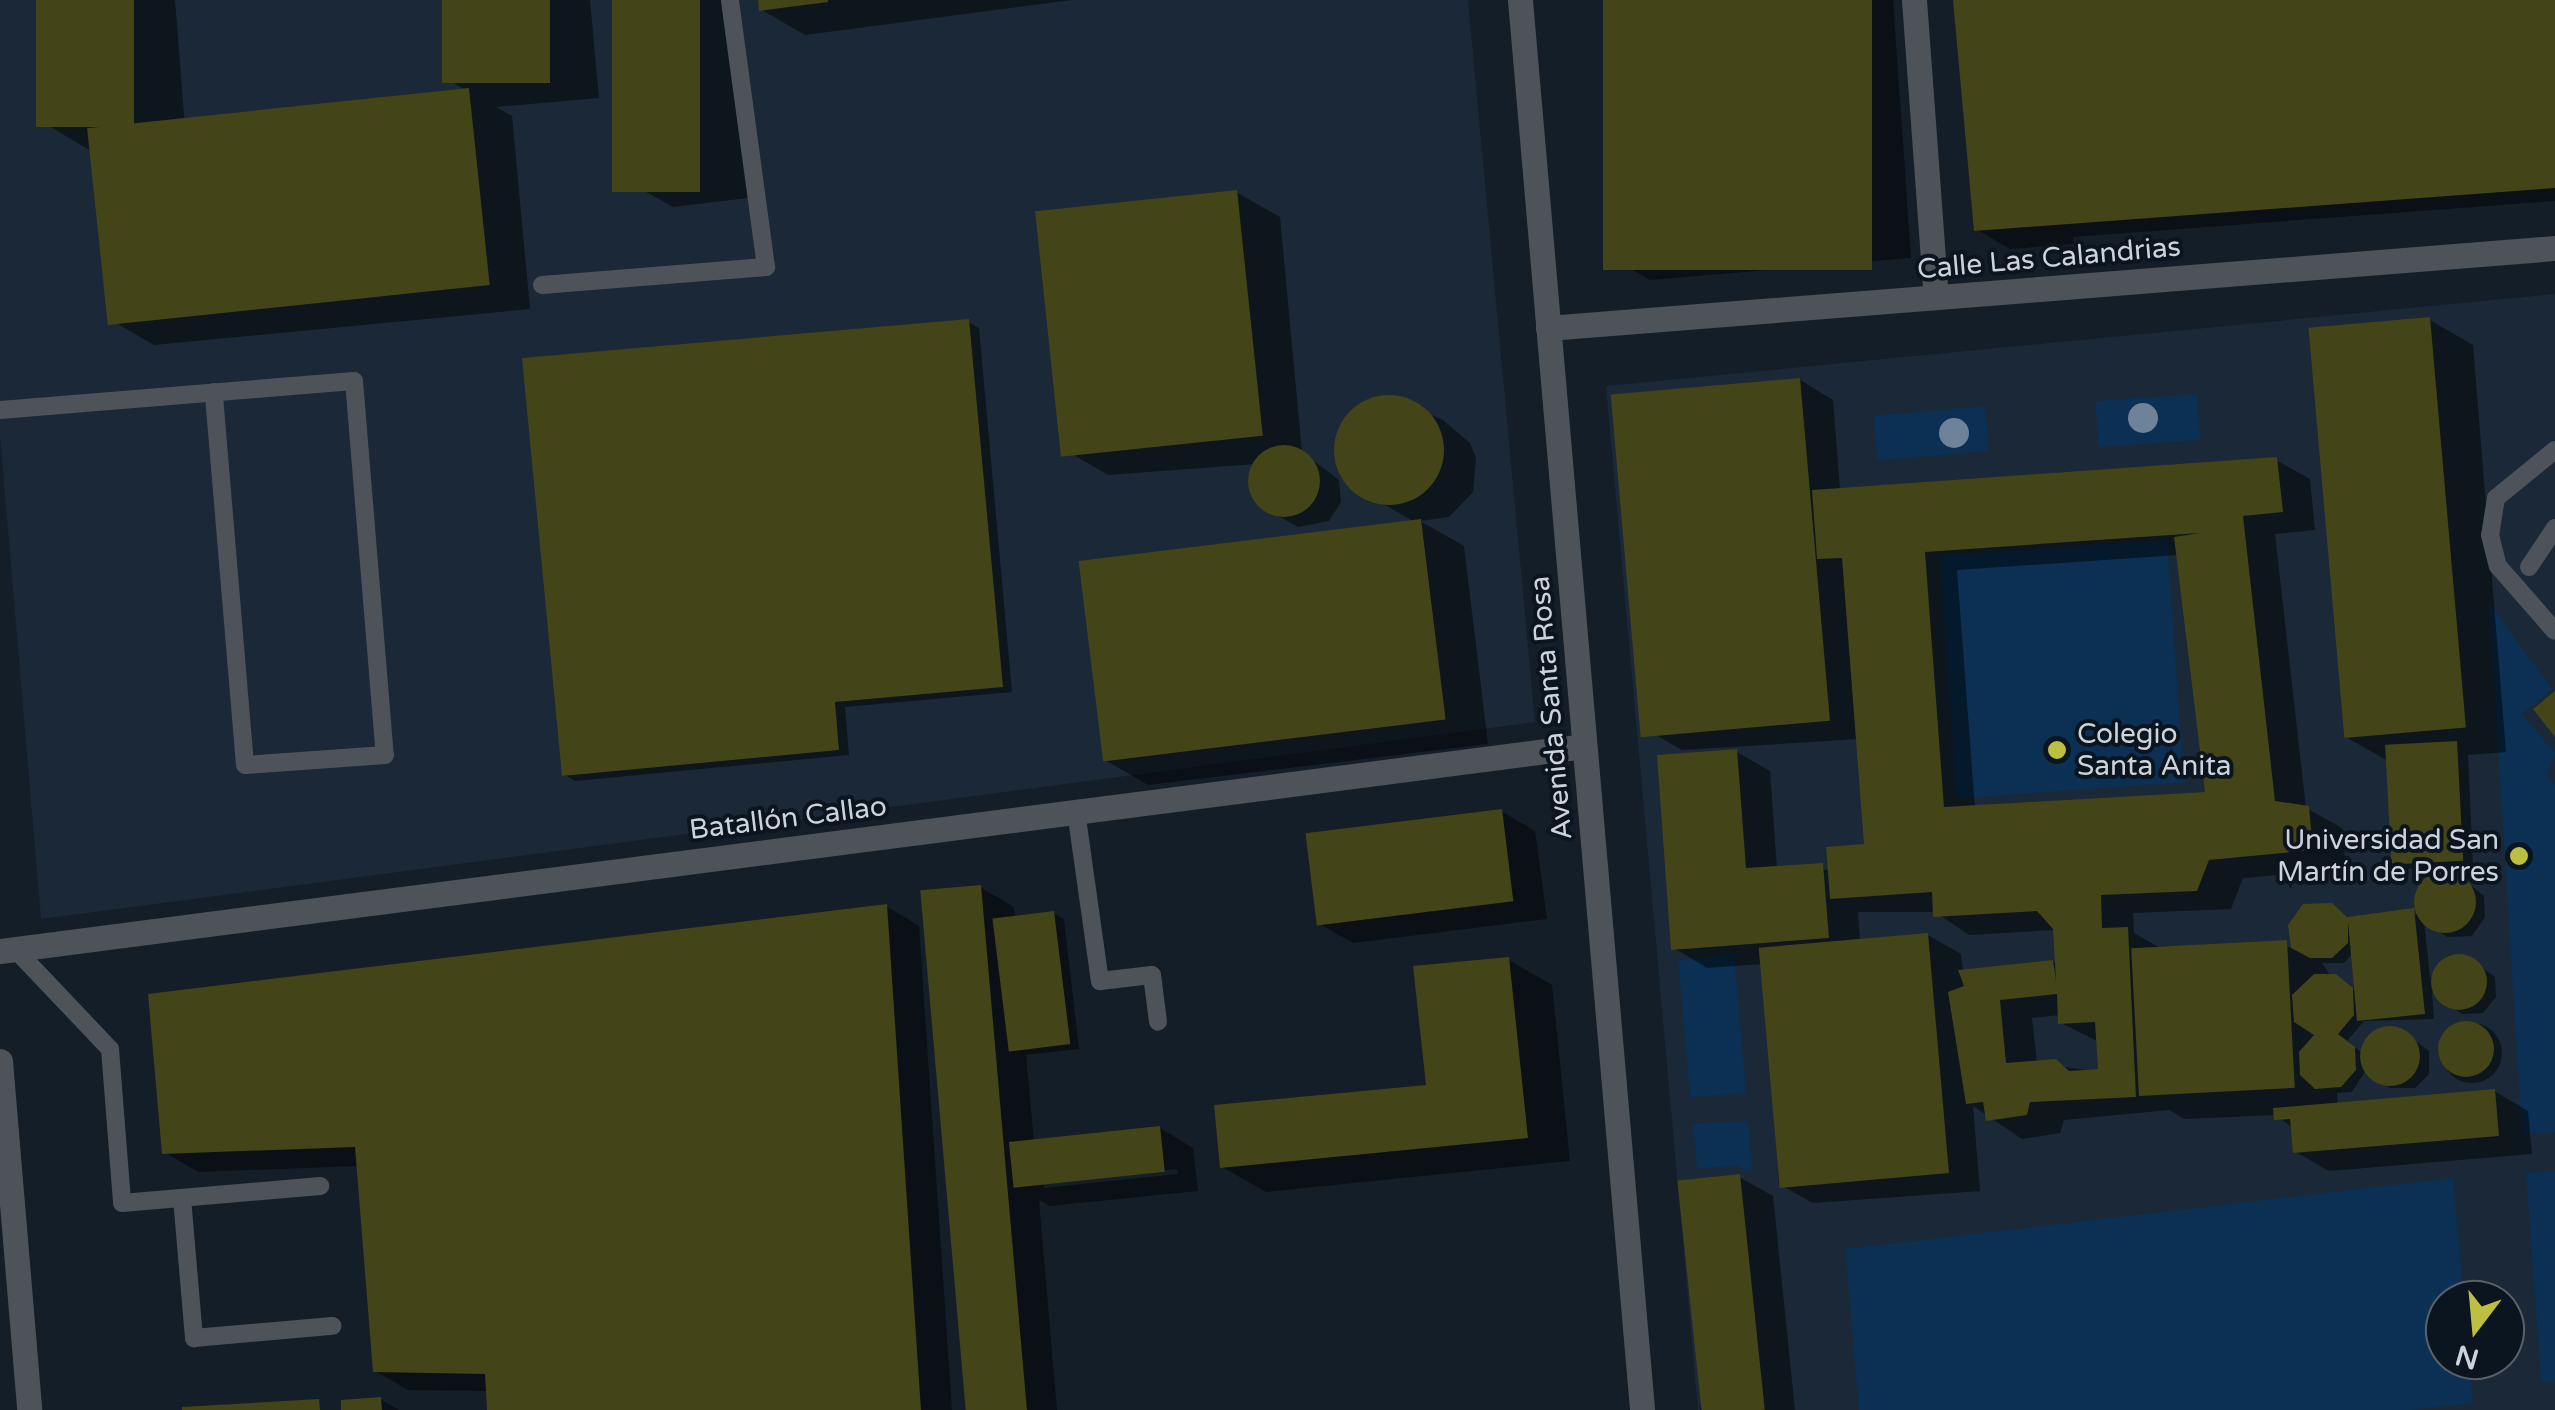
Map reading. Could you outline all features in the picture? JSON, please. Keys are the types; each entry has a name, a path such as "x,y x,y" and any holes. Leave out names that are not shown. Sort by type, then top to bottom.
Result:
{"street":[{"name":"Avenida Santa Rosa","path":"1520,0 1642,1410"},
{"path":"1914,0 1936,297"},
{"name":"Calle Las Calandrias","path":"1548,328 2555,248"},
{"name":"Batallón Callao","path":"8,949 1584,746"},
{"path":"0,1061 10,1296 29,1410"}],"lane":[{"path":"542,285 766,267 730,0"},
{"path":"0,410 214,392 354,381 386,755 245,766 214,392"},
{"path":"2555,450 2496,498 2490,535 2498,566 2555,631"},
{"path":"2529,568 2555,528"},
{"path":"1076,812 1100,981 1152,975 1158,1022"},
{"path":"8,949 110,1049 122,1203 320,1186"},
{"path":"182,1198 194,1338 332,1326"}],"shaded area":[{"path":"0,0 1468,0 1535,722 41,919 0,436"},
{"name":"Colegio Santa Anita","path":"2555,294 2555,1410 1698,1410 1606,386"},
{"path":"2197,394 2200,440 2098,447 2095,401"},
{"path":"1985,406 1989,451 1877,461 1873,416"},
{"path":"2167,540 2184,782 1957,798 1940,556"},
{"path":"2489,603 2552,689 2522,714 2555,753 2546,776 2555,785 2555,1132 2522,1134"},
{"path":"1734,955 1746,1092 1690,1097 1678,960"},
{"path":"1748,1121 1752,1173 1737,1166 1697,1168 1693,1124"},
{"path":"2555,1171 2555,1381 2541,1382 2526,1173"},
{"path":"2453,1178 2462,1280 2425,1280 2425,1380 2471,1380 2473,1403 2412,1410 1859,1410 1845,1249"}],"building":[{"path":"36,0 134,0 134,127 36,127"},
{"path":"442,0 550,0 550,83 442,83"},
{"path":"612,0 700,0 700,192 612,192"},
{"path":"758,0 828,0 828,2 759,11"},
{"path":"1603,0 1872,0 1872,270 1603,270"},
{"path":"1953,0 2555,0 2555,188 1974,231"},
{"path":"469,88 490,285 108,325 87,128"},
{"path":"1237,190 1263,436 1061,457 1035,211"},
{"path":"2430,317 2466,727 2344,738 2308,328"},
{"path":"969,319 1003,687 835,702 839,750 562,776 522,358"},
{"path":"1800,378 1830,721 1641,737 1611,395"},
{"path":"1389,395 1410,399 1428,411 1440,429 1444,450 1440,471 1428,489 1410,501 1389,505 1368,501 1350,489 1338,471 1334,450 1338,429 1350,411 1368,399"},
{"path":"1284,445 1310,455 1320,481 1310,507 1284,517 1258,507 1248,481 1258,455"},
{"path":"2277,457 2283,512 2243,516 2275,801 2309,806 2313,850 2209,860 2197,891 2101,895 2102,928 2128,927 2136,1097 2030,1102 2027,1115 1986,1121 1983,1102 1966,1104 1948,992 1964,986 1958,970 2053,960 2056,981 2053,929 2037,911 1933,917 1932,892 1830,899 1826,847 1864,844 1842,558 1817,559 1812,490","holes":["2200,533 2174,537 2205,792 1944,807 1925,552","2057,994 2058,1024 2095,1022 2098,1069 2069,1071 2056,1059 2006,1063 2000,1000"]},
{"path":"1421,519 1446,719 1103,762 1079,561"},
{"path":"2555,691 2555,737 2533,709"},
{"path":"2457,741 2463,861 2391,865 2385,745"},
{"path":"1737,749 1746,868 1823,863 1829,938 1671,950 1657,755"},
{"path":"1502,809 1513,901 1317,925 1305,833"},
{"path":"2445,871 2467,880 2476,902 2467,924 2445,933 2423,924 2414,902 2423,880"},
{"path":"981,885 1027,1410 966,1410 920,890"},
{"path":"2332,903 2347,917 2414,908 2425,1014 2357,1021 2348,922 2348,943 2332,958 2310,958 2291,948 2288,925 2303,904"},
{"path":"887,904 921,1410 487,1410 485,1374 373,1372 355,1147 162,1154 148,994"},
{"path":"1054,911 1070,1044 1009,1052 992,919"},
{"path":"1928,933 1949,1173 1780,1188 1759,948"},
{"path":"2287,940 2295,1088 2139,1096 2131,948"},
{"path":"2459,954 2479,962 2487,982 2479,1002 2459,1010 2439,1002 2431,982 2439,962"},
{"path":"1509,957 1528,1138 1220,1168 1214,1105 1426,1085 1413,966"},
{"path":"2314,974 2336,974 2353,988 2354,1015 2338,1034 2355,1047 2356,1070 2341,1087 2315,1089 2300,1075 2299,1052 2314,1035 2294,1022 2292,995"},
{"path":"2466,1021 2486,1029 2494,1049 2486,1069 2466,1077 2446,1069 2438,1049 2446,1029"},
{"path":"2390,1026 2411,1035 2420,1056 2411,1077 2390,1086 2369,1077 2360,1056 2369,1035"},
{"path":"2495,1089 2499,1136 2293,1153 2290,1119 2274,1120 2273,1108"},
{"path":"1160,1126 1165,1172 1014,1188 1009,1142"},
{"path":"1740,1174 1765,1410 1701,1410 1677,1181"},
{"path":"381,1397 382,1410 341,1410 341,1400"},
{"path":"319,1399 320,1410 182,1410 182,1407"}],"place":[{"name":"Colegio Santa Anita","path":"2057,750"},
{"name":"Universidad San Martín de Porres","path":"2519,856"}]}
